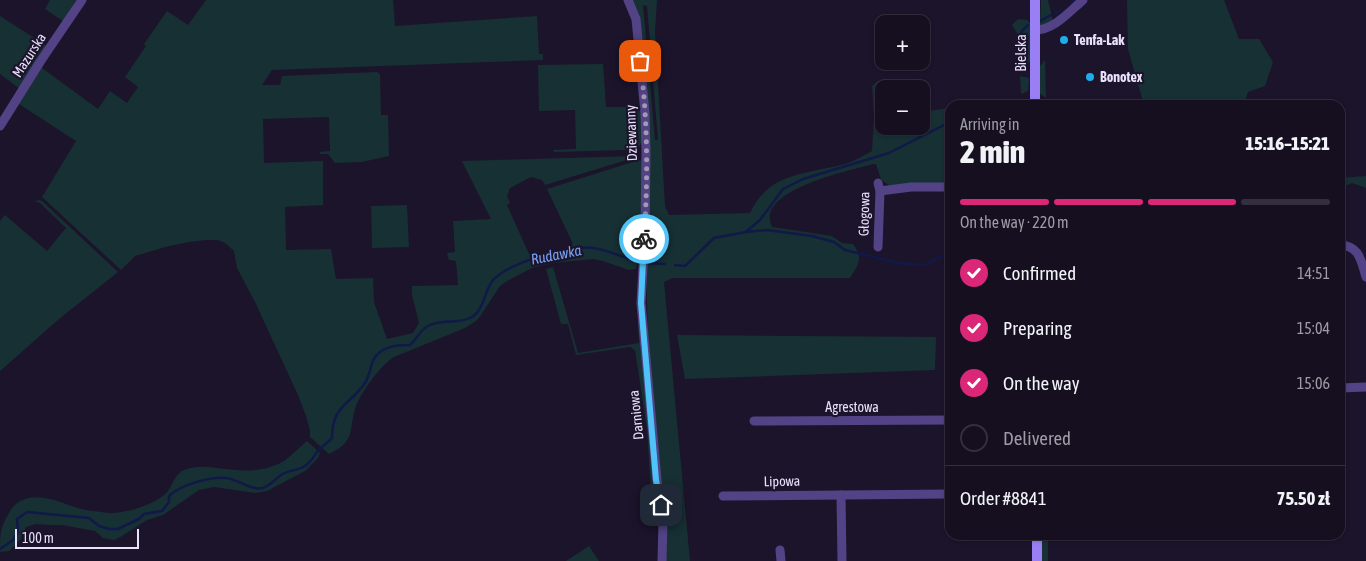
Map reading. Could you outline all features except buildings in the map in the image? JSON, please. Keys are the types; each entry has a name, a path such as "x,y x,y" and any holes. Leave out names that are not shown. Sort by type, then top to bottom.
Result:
{"main road":[{"name":"Bielska","path":"1034,0 1035,100"},
{"path":"1037,540 1037,561"}],"street":[{"name":"Mazurska","path":"0,126 82,0"},
{"name":"Dziewanny","path":"628,0 636,19 645,113 646,152 642,266"},
{"path":"1034,30 1045,30 1064,17 1083,0"},
{"name":"Głogowa","path":"878,247 879,187 945,187"},
{"path":"1345,245 1356,250 1366,277"},
{"name":"Darniowa","path":"642,266 640,292 642,322 656,480 663,521 662,561"},
{"path":"1345,388 1366,387"},
{"name":"Agrestowa","path":"754,421 945,420"},
{"path":"841,494 842,561"},
{"name":"Lipowa","path":"723,496 945,494"},
{"path":"780,550 781,561"}],"green space":[{"path":"50,0 76,0 63,21 45,9"},
{"path":"206,0 393,0 395,26 537,16 539,54 543,54 543,60 272,70 262,85 280,85 282,76 377,72 380,74 381,115 388,115 389,156 362,162 335,163 328,154 320,154 320,152 330,151 329,117 263,119 264,163 323,161 323,205 285,207 286,250 331,249 336,279 373,278 374,302 387,339 413,333 419,323 412,295 412,286 458,285 456,261 449,260 447,253 455,252 453,221 491,219 462,161 635,156 545,185 542,180 531,177 510,188 507,196 510,203 507,205 529,254 559,251 573,244 547,189 639,160 643,161 641,244 636,269 629,270 593,259 552,263 532,268 507,281 500,286 476,321 465,328 394,357 383,366 367,386 356,406 348,439 338,449 329,454 310,437 306,416 298,395 255,302 237,268 234,251 218,240 189,242 135,256 121,270 42,197 76,141 19,104 10,119 9,117 49,56 42,68 98,109 110,91 127,103 138,87 125,77 146,46 144,44 167,11 188,25"},
{"path":"631,0 657,0 655,32 665,206 669,215 750,213 758,199 779,181 791,176 848,163 872,151 874,117 872,86 875,84 875,135 930,135 930,111 945,109 945,185 892,187 881,180 876,164 873,164 807,184 777,203 770,214 772,227 832,236 842,243 853,244 858,253 859,261 850,278 672,278 664,282 690,561 664,561 648,337 646,269 649,152","holes":["643,5 647,6 658,140 655,140"]},
{"path":"1041,0 1048,0 1053,21 1043,27 1040,25"},
{"path":"1127,0 1224,0 1239,39 1259,39 1273,62 1265,86 1248,92 1247,100 1143,100 1128,49"},
{"path":"0,16 47,46 20,89 0,74"},
{"path":"1018,19 1027,20 1030,23 1030,61 1025,68 1020,68 1020,41 1012,25"},
{"path":"1045,60 1046,98 1039,93 1040,66"},
{"path":"603,64 606,107 642,107 643,140 639,147 624,150 554,152 553,150 576,149 575,110 539,111 538,65"},
{"path":"1020,76 1029,78 1028,91 1021,94"},
{"path":"1366,176 1366,188 1352,183 1345,186 1345,178"},
{"path":"35,201 42,201 118,272 59,319 0,371 0,221 5,215 47,251 66,228 40,203"},
{"path":"407,205 409,247 372,248 371,206"},
{"path":"553,267 578,353 639,343 638,322 640,322 654,490 651,491 647,429 635,350 630,347 576,355 568,324 561,324 546,269"},
{"path":"677,335 936,337 935,370 685,379"},
{"path":"307,441 320,453 318,458 305,471 267,491 255,493 214,487 199,490 163,515 147,520 114,540 103,538 95,531 62,525 35,524 26,527 20,540 9,551 0,552 2,527 14,506 24,499 33,497 50,499 85,510 108,513 123,512 149,504 163,496 176,477 184,470 197,467 242,471 267,468 284,461"},
{"path":"1041,540 1048,540 1048,561 1042,561"},
{"path":"589,546 599,561 566,561"}],"waterway":[{"path":"1071,4 1074,0"},
{"path":"1055,13 1061,10"},
{"path":"1040,21 1051,15"},
{"path":"1015,55 1022,31 1028,25"},
{"path":"747,231 760,220 783,189 803,179 889,153 945,125"},
{"name":"Rudawka","path":"675,265 685,266 714,238 767,230 812,236 834,242 845,250 898,263 925,265 945,254"},
{"name":"Rudawka","path":"0,549 13,540 18,532 17,519 27,512 89,518 99,526 118,529 139,519 144,514 162,511 169,502 169,496 180,488 196,482 212,478 226,478 254,488 266,487 284,473 305,466 332,438 338,412 365,383 376,355 391,347 410,345 428,326 465,320 475,315 493,280 501,273 526,261 570,249 599,249 641,262"},
{"name":"Rudawka","path":"646,263 665,264"}],"way so far":[{"path":"640,61 645,113 646,152 644,239"}],"place":[{"name":"Tenfa-Lak","path":"1064,40"},
{"name":"Bonotex","path":"1090,77"}],"route":[{"path":"644,239 640,292 643,340 656,480 661,505"}]}
